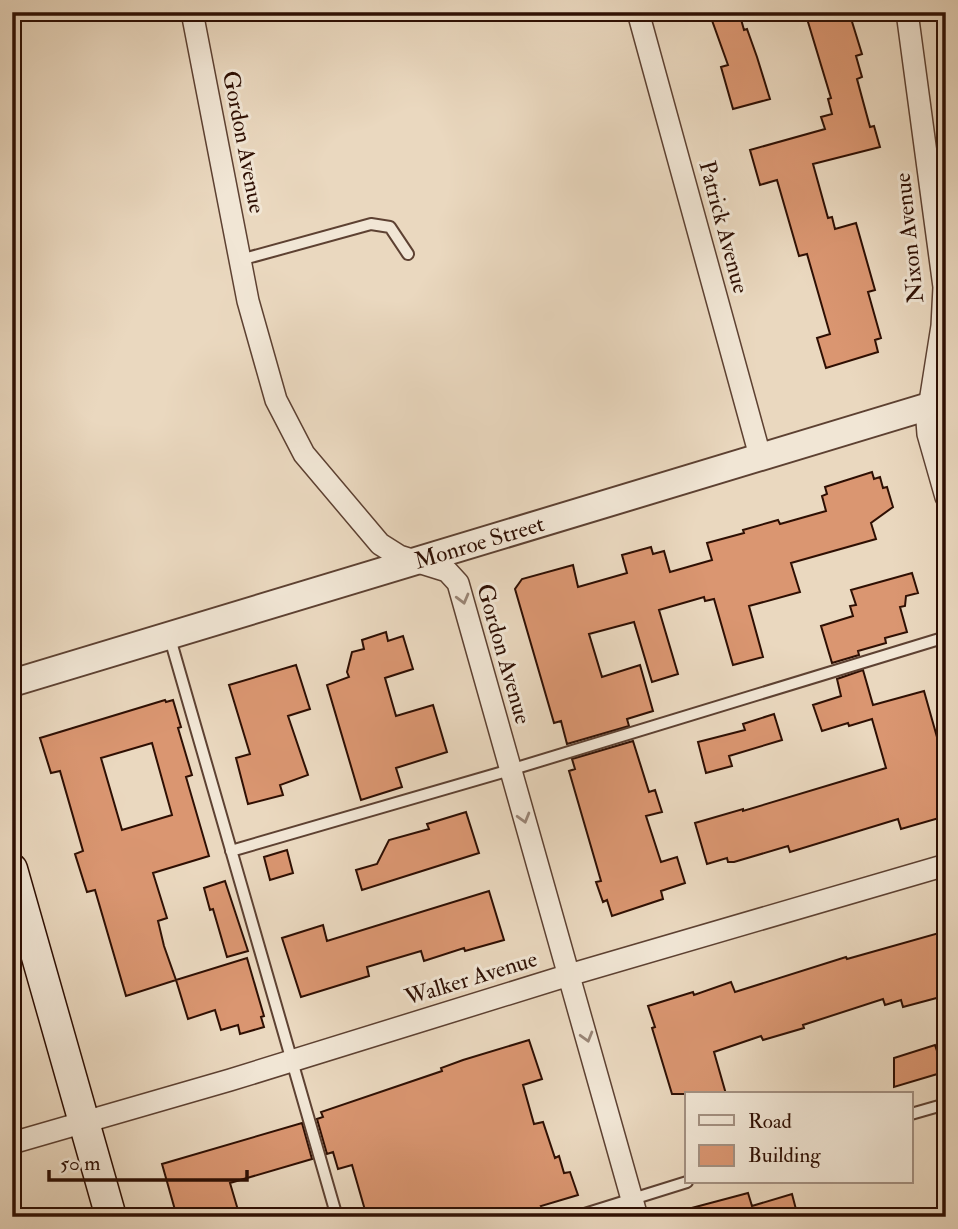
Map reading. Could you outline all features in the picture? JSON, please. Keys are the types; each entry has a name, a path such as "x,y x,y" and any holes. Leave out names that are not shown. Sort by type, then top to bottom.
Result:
{"main road":[{"path":"12,869 111,1217"}],"street":[{"name":"Gordon Avenue","path":"192,12 240,260 276,400 299,446 313,466 380,544 413,562 447,571 458,583 635,1209"},
{"name":"Patrick Avenue","path":"638,12 760,456"},
{"name":"Nixon Avenue","path":"907,12 944,287 937,404 928,434 946,497"},
{"name":"Monroe Street","path":"12,683 937,404"},
{"name":"Walker Avenue","path":"12,1143 292,1061 569,975 946,865"}],"lane":[{"path":"240,260 370,225 390,227 408,254"},
{"path":"169,635 337,1217"},
{"path":"231,851 510,770 946,637"},
{"path":"912,1114 946,1104"},
{"path":"575,1217 635,1209 685,1183"}],"building":[{"path":"709,12 739,12 770,99 733,109 721,67 728,65"},
{"path":"805,12 849,12 862,54 856,56 862,77 857,79 870,127 874,126 880,147 813,164 828,218 832,217 835,229 856,223 875,290 868,292 881,338 875,340 878,352 826,368 817,338 830,334 807,254 799,256 777,180 760,185 750,150 825,129 821,117 832,114 828,99 831,98"},
{"path":"872,472 874,479 880,477 883,488 887,487 893,507 871,523 876,539 791,563 800,592 749,606 763,657 733,665 714,599 705,601 704,597 659,610 678,674 652,682 634,622 589,634 602,677 640,665 653,711 627,719 629,726 567,744 561,721 554,723 515,589 522,579 573,565 578,587 627,573 622,555 651,547 653,554 664,551 670,572 712,560 707,543 778,520 780,524 826,511 822,496 827,494 825,487"},
{"path":"912,573 918,593 906,596 905,606 900,607 907,632 885,638 886,643 858,651 859,655 832,663 821,626 853,616 850,606 856,605 851,590"},
{"path":"386,632 388,641 403,636 413,669 385,678 396,716 433,705 447,752 396,768 402,787 361,800 327,685 349,677 347,672 352,652 364,649 362,640"},
{"path":"296,665 310,709 288,716 308,775 280,785 283,795 248,804 236,758 250,754 229,685"},
{"path":"863,670 873,705 924,691 946,769 946,816 901,829 898,819 790,852 788,846 734,862 728,862 727,858 707,864 695,823 886,768 872,719 822,731 813,705 841,696 837,679"},
{"path":"165,700 173,700 192,775 186,777 209,856 153,873 167,918 158,921 176,980 126,996 95,890 87,892 75,854 83,851 60,771 51,773 40,738","holes":["152,743 172,815 122,830 101,758"]},
{"path":"774,714 782,740 729,756 732,766 706,773 698,742 745,730 743,724"},
{"path":"633,741 649,792 655,790 662,812 646,816 661,862 677,857 685,883 661,891 663,899 612,916 607,900 603,902 596,882 601,881 569,771 575,769 572,759"},
{"path":"466,812 479,853 362,890 356,870 377,864 389,840 429,829 427,824"},
{"path":"287,850 293,873 270,880 264,857"},
{"path":"225,881 248,951 227,957 204,888"},
{"path":"489,891 504,940 465,951 464,948 424,961 421,951 367,967 369,976 301,997 282,938 323,925 327,941"},
{"path":"946,931 946,977 939,979 944,996 903,1007 901,1000 885,1005 883,999 803,1025 804,1028 763,1040 761,1036 714,1052 725,1092 672,1094 648,1006 693,992 694,995 731,982 735,992 846,957 847,959"},
{"path":"247,958 264,1016 261,1017 264,1027 240,1034 238,1025 221,1030 215,1010 188,1019 176,980"},
{"path":"529,1040 542,1079 523,1085 534,1124 543,1122 555,1158 559,1156 564,1173 570,1172 578,1195 541,1206 543,1209 518,1217 367,1217 352,1165 338,1169 333,1152 327,1154 317,1119 323,1117 321,1112 442,1071 441,1068 463,1060"},
{"path":"935,1045 944,1072 894,1087 894,1058"},
{"path":"302,1123 312,1159 230,1183 240,1217 177,1217 162,1164"},
{"path":"748,1193 752,1206 792,1194 798,1217 685,1217 684,1210"}]}
